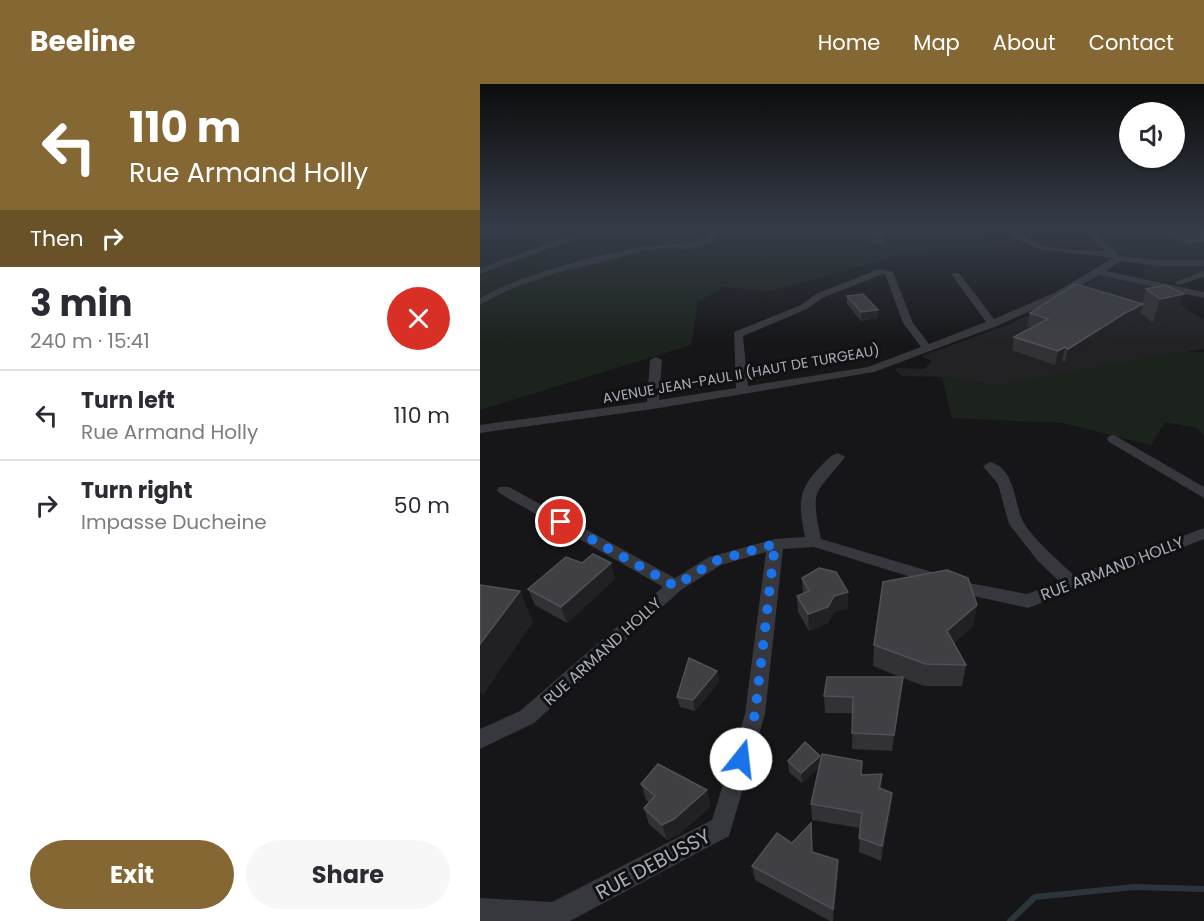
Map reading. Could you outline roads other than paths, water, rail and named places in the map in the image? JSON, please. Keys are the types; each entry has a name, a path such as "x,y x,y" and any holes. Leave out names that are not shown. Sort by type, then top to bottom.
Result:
{"street":[{"path":"480,302 505,288 570,267"},
{"name":"AVENUE JEAN-PAUL II (HAUT DE TURGEAU)","path":"480,429 653,405 870,370 993,324 1100,272 1105,267"},
{"path":"742,391 738,334 796,311 819,296 882,271 889,272 908,323 927,348"},
{"path":"1100,272 1204,295"},
{"path":"1178,282 1204,274"},
{"path":"956,276 993,324"},
{"path":"653,405 656,360"},
{"path":"1114,439 1204,493"},
{"path":"814,542 806,504 812,483 838,457"},
{"path":"990,466 1005,483 1014,520 1044,557 1071,582"},
{"path":"504,490 675,586"},
{"name":"RUE ARMAND HOLLY","path":"480,740 527,717 675,586 715,561 775,544 814,542 969,589 1028,601 1071,582 1204,532"},
{"name":"RUE DEBUSSY","path":"480,911 554,915 721,828 755,714 775,544"}],"waterway":[{"path":"1010,921 1035,897 1134,887 1204,889"}]}
